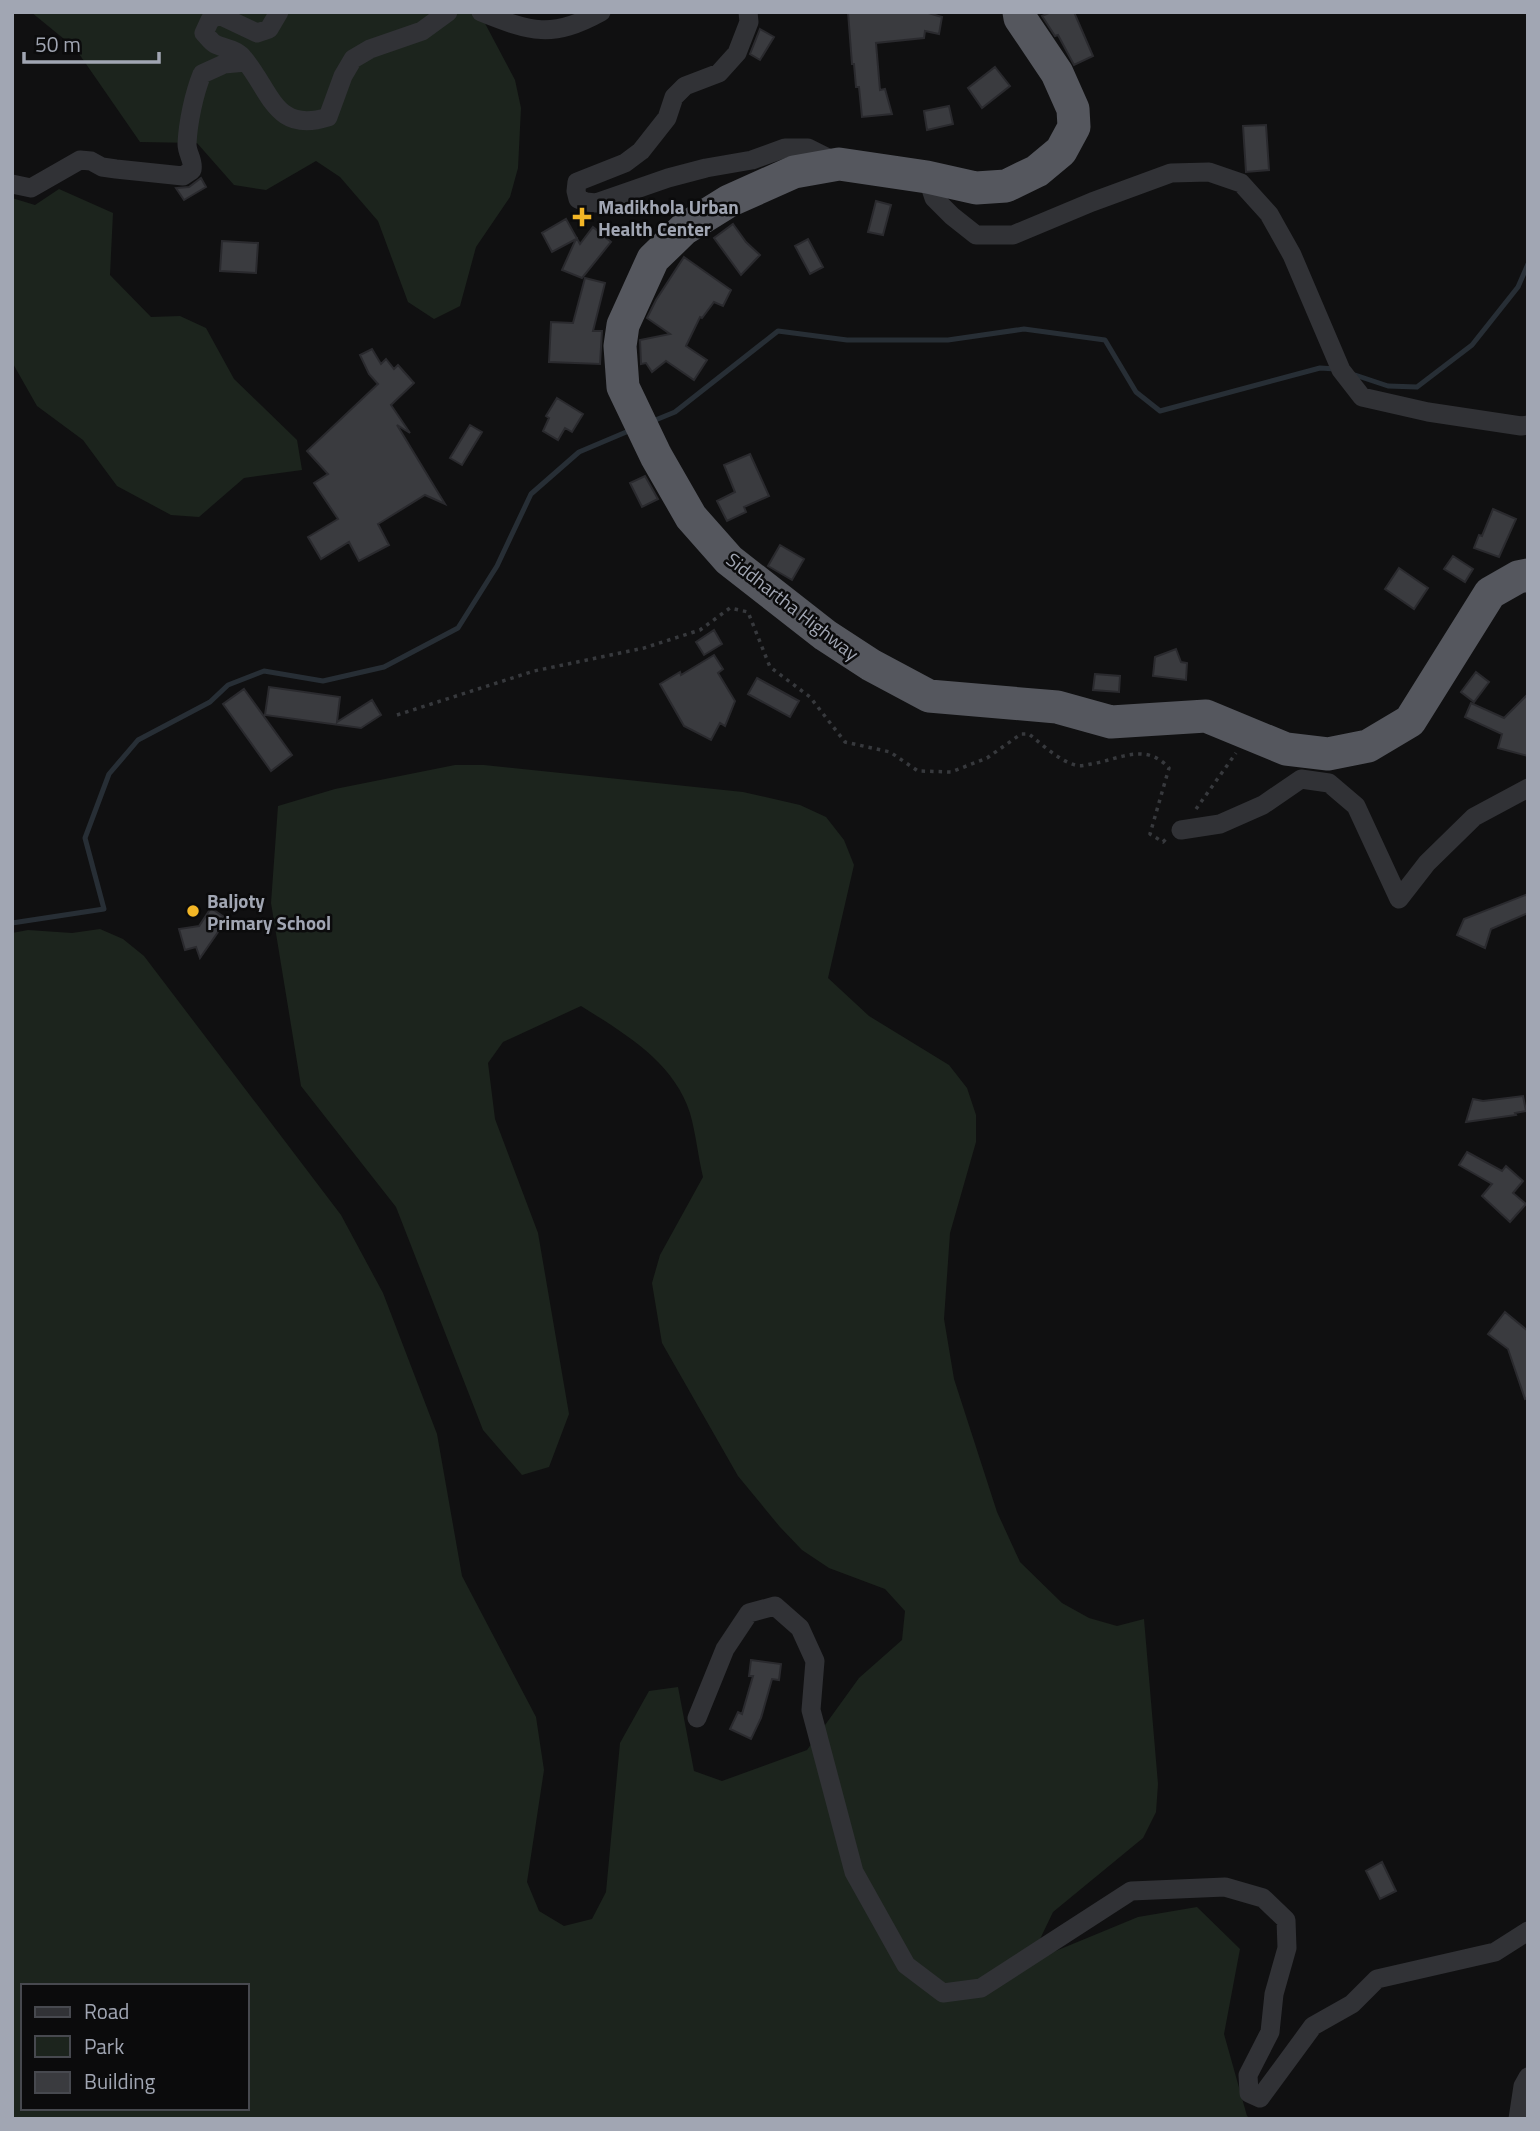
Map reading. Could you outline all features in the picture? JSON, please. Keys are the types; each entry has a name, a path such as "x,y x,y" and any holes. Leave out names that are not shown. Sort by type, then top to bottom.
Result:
{"highway":[{"name":"Siddhartha Highway","path":"1019,12 1020,18 1057,73 1073,108 1074,127 1061,151 1037,171 1006,186 976,188 927,177 839,164 794,172 729,201 684,229 653,259 623,325 620,346 623,387 656,456 691,517 729,559 825,635 871,665 929,696 1057,706 1111,722 1206,716 1286,749 1328,754 1368,746 1410,721 1490,593 1518,577 1528,576"}],"street":[{"path":"279,12 269,29 257,33 219,15 210,20 204,33 214,44 229,48 243,57 278,109 294,119 309,123 328,117 343,76 353,59 370,49 422,31 448,12"},
{"path":"481,12 524,27 549,32 582,23 601,12"},
{"path":"748,12 749,22 737,53 719,73 685,86 674,97 667,118 641,151 625,163 577,182 578,199 596,203 668,178 752,160 785,148 808,148 839,164"},
{"path":"12,184 31,188 80,160 91,161 102,167 183,176 192,170 193,162 187,147 195,93 202,74 224,64 246,62"},
{"path":"927,177 934,198 952,216 976,234 1001,235 1013,235 1171,173 1209,172 1241,183 1269,214 1292,255 1341,370 1362,397 1428,412 1528,425"},
{"path":"1181,830 1220,824 1263,805 1301,779 1329,783 1356,806 1399,899 1427,863 1474,817 1528,788"},
{"path":"698,1718 725,1649 749,1613 775,1606 800,1628 815,1661 811,1710 854,1872 905,1965 943,1993 981,1988 1131,1891 1225,1887 1263,1898 1286,1920 1287,1948 1274,1994 1270,2032 1248,2075 1249,2093 1260,2098 1313,2026 1352,2004 1377,1979 1495,1952 1528,1931"},
{"path":"1518,2119 1523,2086 1528,2077"}],"path":[{"path":"397,715 534,671 644,648 700,630 730,608 748,612 770,667 810,696 845,742 890,752 918,771 951,772 986,758 1021,734 1029,734 1058,756 1077,766 1108,761 1136,752 1160,758 1169,768 1150,834 1163,842 1181,830 1249,734"}],"green space":[{"path":"31,12 479,12 515,80 521,108 518,168 510,197 476,247 460,306 434,319 408,302 378,221 340,177 316,161 266,190 234,185 197,143 140,142 75,48"},
{"path":"59,189 113,213 110,275 151,317 180,316 206,328 234,379 297,440 302,470 244,478 199,517 171,515 117,486 83,440 37,406 12,362 12,198 35,205"},
{"path":"455,765 484,765 743,792 800,805 826,817 844,840 854,865 828,978 869,1016 949,1065 967,1088 976,1115 976,1142 950,1233 944,1319 954,1379 997,1512 1020,1562 1062,1603 1089,1618 1117,1626 1144,1619 1158,1784 1156,1812 1143,1838 1053,1912 1029,1962 1138,1917 1197,1907 1240,1949 1224,2034 1247,2116 1251,2119 12,2119 12,933 28,930 72,933 100,929 123,939 144,956 341,1215 383,1293 437,1434 462,1576 536,1717 544,1770 527,1882 539,1911 564,1926 592,1919 606,1892 620,1743 649,1691 678,1687 694,1771 722,1781 807,1750 859,1678 902,1640 905,1611 885,1589 829,1568 802,1550 738,1476 662,1343 652,1283 660,1255 703,1177 692,1121 682,1095 660,1064 630,1038 581,1006 503,1042 488,1063 495,1119 538,1233 569,1414 549,1467 522,1475 483,1430 396,1207 301,1086 271,903 278,806 335,789"}],"building":[{"path":"848,12 925,12 942,17 939,34 925,31 924,38 876,43 880,90 885,89 892,114 862,117 859,87 856,87 852,64"},
{"path":"1051,12 1074,12 1093,56 1074,65 1058,35 1055,36 1042,16"},
{"path":"760,29 774,37 760,60 750,54"},
{"path":"995,67 1010,86 982,108 968,88"},
{"path":"949,106 953,124 927,130 924,111"},
{"path":"1266,125 1269,170 1246,172 1243,126"},
{"path":"201,178 206,187 184,200 176,188 189,187"},
{"path":"876,201 891,205 883,235 868,232"},
{"path":"566,219 580,244 593,227 611,242 582,278 562,270 576,239 552,252 542,233"},
{"path":"733,224 760,255 741,275 714,238"},
{"path":"808,239 823,267 810,274 795,246"},
{"path":"222,241 258,243 256,273 220,271"},
{"path":"684,257 731,290 723,306 714,302 702,318 700,317 686,346 707,360 694,380 666,361 652,372 646,363 641,364 640,340 670,334 647,318"},
{"path":"585,278 605,283 593,331 602,331 600,364 549,362 551,322 573,323"},
{"path":"372,349 381,364 386,359 394,369 398,365 414,383 391,405 410,433 397,425 445,504 425,495 378,524 389,545 359,561 349,542 321,559 308,537 338,519 314,483 328,474 307,451 378,384 369,374 360,355"},
{"path":"557,398 583,414 572,432 565,428 558,440 543,431 549,418 546,416"},
{"path":"470,425 482,432 462,465 450,458"},
{"path":"750,454 769,496 744,507 746,512 727,521 717,501 735,492 724,465"},
{"path":"645,476 658,499 642,507 630,483"},
{"path":"1493,509 1516,519 1499,557 1474,548"},
{"path":"780,545 804,559 792,580 768,566"},
{"path":"1453,556 1473,569 1465,582 1444,569"},
{"path":"1399,568 1428,588 1414,609 1385,589"},
{"path":"714,630 722,644 704,655 696,642"},
{"path":"1176,649 1181,662 1187,663 1186,680 1153,676 1155,657"},
{"path":"714,655 723,669 718,673 735,701 725,726 720,723 711,740 684,726 660,684"},
{"path":"1476,672 1489,682 1474,702 1461,692"},
{"path":"1095,674 1120,676 1119,692 1093,690"},
{"path":"757,678 799,701 790,717 748,694"},
{"path":"269,687 340,697 337,722 372,700 381,715 361,728 265,715"},
{"path":"244,689 292,755 271,771 223,704"},
{"path":"1528,694 1528,756 1498,748 1502,734 1465,717 1471,703 1504,718"},
{"path":"1528,894 1528,913 1491,929 1485,948 1457,935 1464,919"},
{"path":"211,908 227,919 200,958 196,947 185,950 179,929 199,926"},
{"path":"1523,1096 1526,1111 1515,1113 1516,1115 1466,1122 1473,1099 1483,1101"},
{"path":"1467,1152 1502,1171 1506,1166 1523,1181 1513,1193 1526,1204 1510,1222 1482,1196 1492,1184 1459,1165"},
{"path":"1505,1312 1528,1331 1528,1398 1525,1399 1508,1349 1488,1334"},
{"path":"751,1660 781,1664 779,1680 772,1679 761,1718 751,1739 730,1729 738,1712 742,1714 753,1676 749,1676"},
{"path":"1382,1862 1396,1891 1380,1899 1366,1871"}],"waterway":[{"path":"1352,374 1388,386 1417,387 1472,345 1518,287 1528,264"},
{"path":"653,421 675,412 778,331 847,340 948,340 1024,329 1105,340 1136,392 1160,411 1320,368 1336,369"},
{"path":"12,923 104,909 85,838 109,774 138,740 210,702 228,685 264,671 323,681 384,667 458,628 497,566 531,494 579,452 631,430"}],"place":[{"name":"Madikhola Urban Health Center","path":"582,217"},
{"name":"Baljoty Primary School","path":"193,911"}]}
